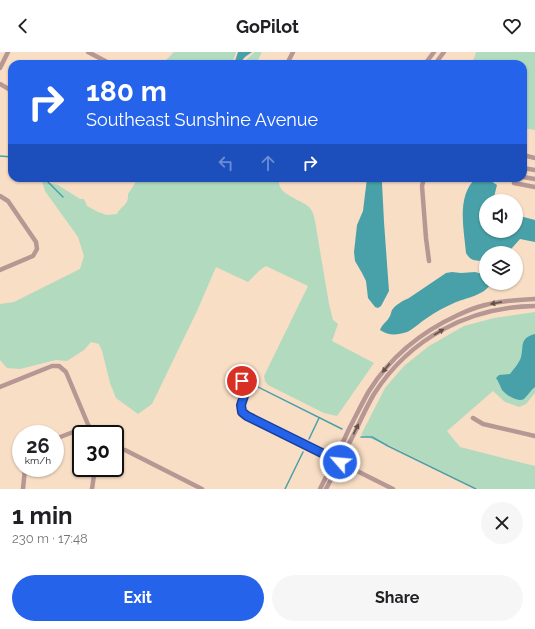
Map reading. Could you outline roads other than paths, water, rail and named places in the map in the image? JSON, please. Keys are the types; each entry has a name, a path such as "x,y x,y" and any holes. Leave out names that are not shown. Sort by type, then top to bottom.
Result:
{"street":[{"path":"0,68 8,52"},
{"path":"88,52 103,60"},
{"path":"423,182 422,186 429,261"},
{"path":"514,183 535,187"},
{"path":"0,196 8,201 36,242 37,249 33,256 0,270"},
{"path":"320,489 369,391 394,358 419,337 440,324 477,307 499,302 535,299"},
{"path":"326,489 374,395 398,363 417,346 443,329 470,317 518,306 535,306"},
{"path":"0,387 52,366 59,366 66,372 89,425"},
{"path":"242,381 245,393 241,405 242,412 247,416 394,489"},
{"path":"474,418 483,424 535,436"},
{"path":"124,450 202,489"},
{"path":"23,489 24,477"},
{"path":"92,489 94,477"}],"water":[{"path":"238,52 252,52 242,60 235,60"},
{"path":"367,182 382,182 389,291 381,306 378,308 375,307 368,298 366,281 355,261 354,252 357,225 363,211"},
{"path":"473,182 492,182 497,185 495,194 479,194 479,238 523,238 523,217 535,220 535,242 520,239 514,246 479,246 479,261 470,258 466,253 463,223 466,194"},
{"path":"446,273 479,273 479,290 485,290 475,296 454,303 440,310 407,332 393,334 380,330 389,318 393,308"},
{"path":"535,334 535,387 524,399 515,399 502,390 496,378 499,375 510,374 520,359 524,340"}],"waterway":[{"path":"0,156 8,157"},
{"path":"48,182 63,197"},
{"path":"252,384 342,429"},
{"path":"309,439 319,418"},
{"path":"361,437 372,437 476,489"},
{"path":"285,489 303,452"}]}
